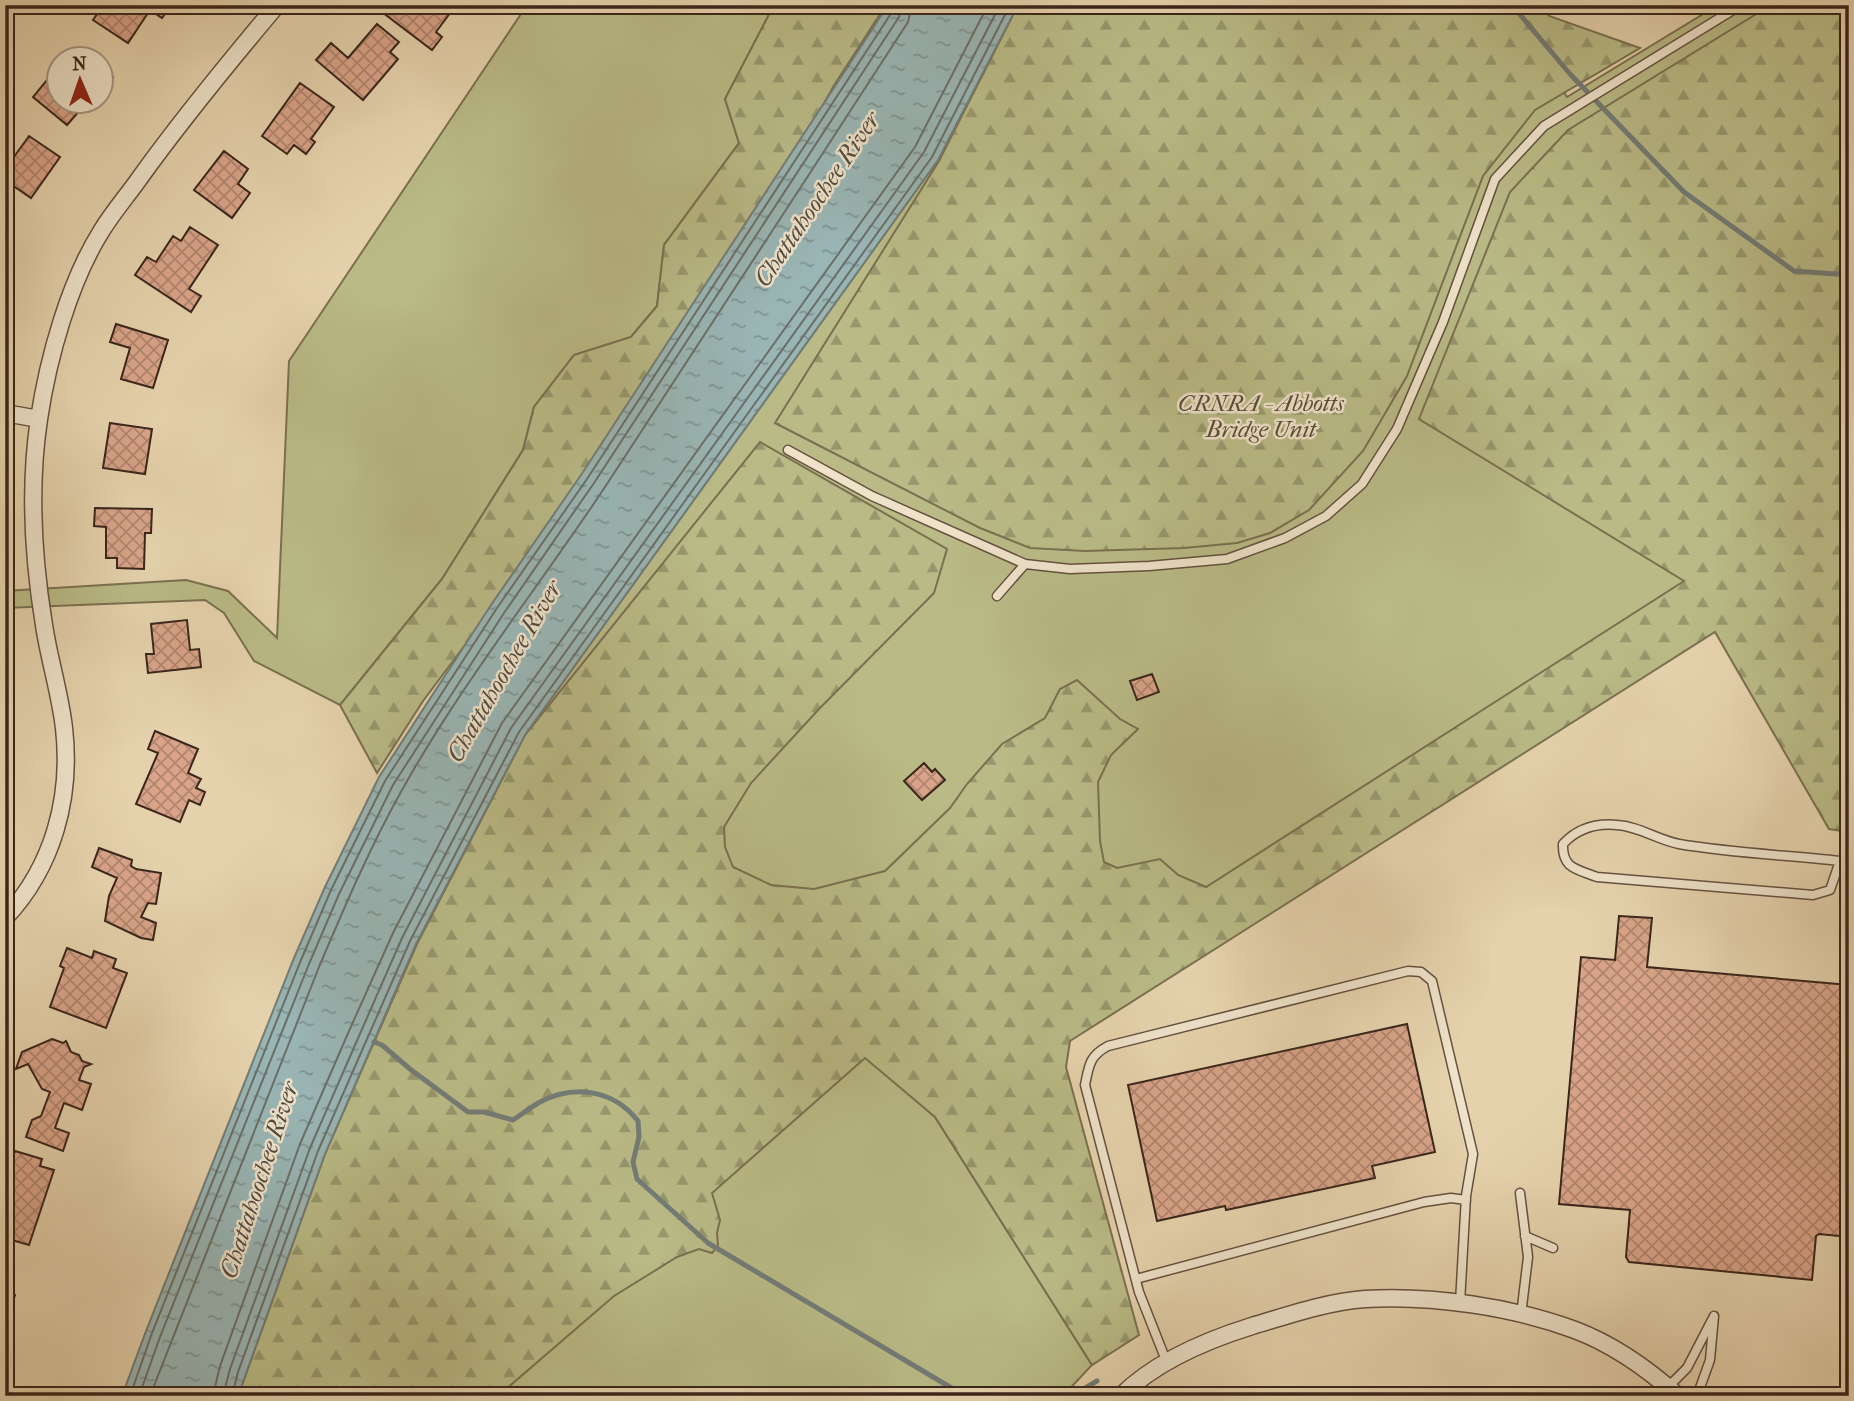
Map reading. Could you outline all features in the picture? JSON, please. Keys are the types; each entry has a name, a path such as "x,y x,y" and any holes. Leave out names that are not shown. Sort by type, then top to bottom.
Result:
{"street":[{"path":"5,918 25,897 48,854 62,802 66,765 64,728 44,624 35,546 34,473 39,419 64,316 80,273 101,231 182,119 277,5"},
{"path":"5,413 39,419"},
{"path":"1121,1396 1167,1363 1222,1336 1311,1307 1365,1299 1460,1303 1521,1315 1576,1331 1615,1350 1673,1391"}],"lane":[{"path":"788,450 872,496 1026,565 1083,568 1149,566 1227,559 1285,538 1326,516 1362,484 1397,429 1443,322 1495,179 1544,126 1741,5"},
{"path":"997,596 1026,565"},
{"path":"1617,825 1676,843 1844,862 1830,890 1812,895 1597,877 1567,865 1562,857 1563,844 1572,835 1587,827 1617,825"},
{"path":"1167,1363 1136,1279 1085,1085 1089,1065 1096,1052 1108,1046 1408,971 1421,972 1432,981 1473,1154 1466,1200 1460,1303"},
{"path":"1520,1193 1528,1258 1521,1315"},
{"path":"1136,1279 1424,1202 1451,1198 1466,1200"},
{"path":"1525,1236 1553,1248"},
{"path":"1673,1391 1688,1368 1714,1316 1710,1360 1698,1396"}],"green space":[{"path":"527,5 774,5 725,99 739,143 664,245 657,306 631,337 574,355 534,407 523,450 442,579 340,705 254,661 224,613 205,600 5,608 5,591 186,580 228,591 277,638 289,361"},
{"path":"774,5 886,5 833,87 697,336 423,701 377,773 340,705 442,579 523,450 534,407 574,355 631,337 657,306 664,245 739,143 725,99"},
{"name":"CRNRA - Abbotts Bridge Unit","path":"1018,5 1509,5 1567,97 1718,5 1849,5 1849,548 928,1111 935,1117 1092,1365 1063,1396 498,1396 556,1343 472,1396 238,1396 325,1154 416,944 525,735 938,160"},
{"path":"1018,5 1539,5 1549,16 1640,48 1535,110 1483,176 1407,376 1363,451 1309,510 1270,533 1237,543 1184,548 1085,551 1030,548 980,528 775,423 939,161"},
{"path":"1771,5 1849,5 1849,832 1829,829 1715,632 1070,1041 1066,1067 1139,1335 1092,1365 935,1117 865,1058 712,1193 720,1220 718,1246 712,1253 699,1249 677,1257 614,1296 498,1396 238,1396 325,1154 417,944 525,735 760,442 947,549 934,593 819,709 751,783 724,827 725,847 733,867 771,885 814,889 885,871 950,808 1002,744 1045,718 1060,689 1077,680 1120,719 1138,729 1111,755 1098,782 1100,841 1104,862 1117,868 1160,859 1178,875 1206,887 1684,581 1419,419 1510,192 1568,130"}],"water":[{"name":"Chattahoochee River","path":"888,5 1018,5 938,160 525,735 416,944 325,1154 238,1396 122,1396 294,958 325,887 379,777 491,605 581,475"}],"building":[{"path":"103,5 171,5 162,18 150,10 128,43 93,20"},
{"path":"388,5 456,5 436,32 442,37 432,50 382,12"},
{"path":"377,24 399,42 390,52 398,59 363,100 316,60 331,43 348,58"},
{"path":"46,81 46,108 33,97"},
{"path":"300,83 334,107 311,139 315,142 306,154 294,145 287,154 262,136"},
{"path":"56,116 75,116 67,125"},
{"path":"29,136 60,157 31,198 5,180 5,157 11,161"},
{"path":"224,151 248,169 238,184 250,193 232,218 194,190"},
{"path":"190,227 218,245 189,289 201,296 191,312 135,275 147,257 156,262 173,236 181,241"},
{"path":"116,324 168,340 153,388 121,379 130,348 110,342"},
{"path":"110,423 152,429 145,474 103,468"},
{"path":"95,508 152,509 151,533 145,533 144,569 117,568 117,558 106,558 106,527 94,526"},
{"path":"187,620 190,650 199,649 201,667 148,673 146,654 154,654 151,624"},
{"path":"1152,674 1159,692 1137,700 1130,681"},
{"path":"155,731 198,749 188,773 201,779 196,788 205,792 200,805 189,800 180,822 136,804 158,753 148,749"},
{"path":"924,763 932,772 935,769 945,780 922,800 904,781"},
{"path":"99,848 132,860 131,866 136,869 161,873 156,904 148,903 141,917 156,923 153,940 141,938 105,921 109,896 117,878 92,867"},
{"path":"1619,916 1652,918 1647,967 1849,985 1849,1237 1816,1236 1812,1280 1629,1262 1626,1257 1630,1210 1559,1204 1581,957 1615,960"},
{"path":"67,948 92,958 94,951 116,959 113,968 127,973 106,1028 50,1007 64,968 60,966"},
{"path":"1407,1024 1435,1152 1372,1166 1375,1178 1226,1210 1225,1206 1157,1221 1128,1085"},
{"path":"52,1039 63,1043 66,1041 71,1052 91,1064 84,1067 79,1080 91,1084 82,1110 64,1103 55,1128 69,1133 63,1151 26,1137 32,1120 41,1116 50,1092 42,1089 28,1064 16,1069 22,1052"},
{"path":"15,1151 42,1159 40,1166 54,1170 29,1245 5,1238 8,1230 5,1229 5,1181"},
{"path":"5,1265 13,1267 5,1291"},
{"path":"5,1293 15,1295 5,1326"}],"waterway":[{"path":"1512,5 1570,74 1684,192 1794,271 1849,275"},
{"path":"374,1042 382,1045 468,1112 484,1112 513,1120 553,1096 580,1092 593,1093 617,1102 638,1121 639,1137 633,1162 637,1179 708,1243 965,1396"},
{"path":"1072,1396 1097,1381"}]}
